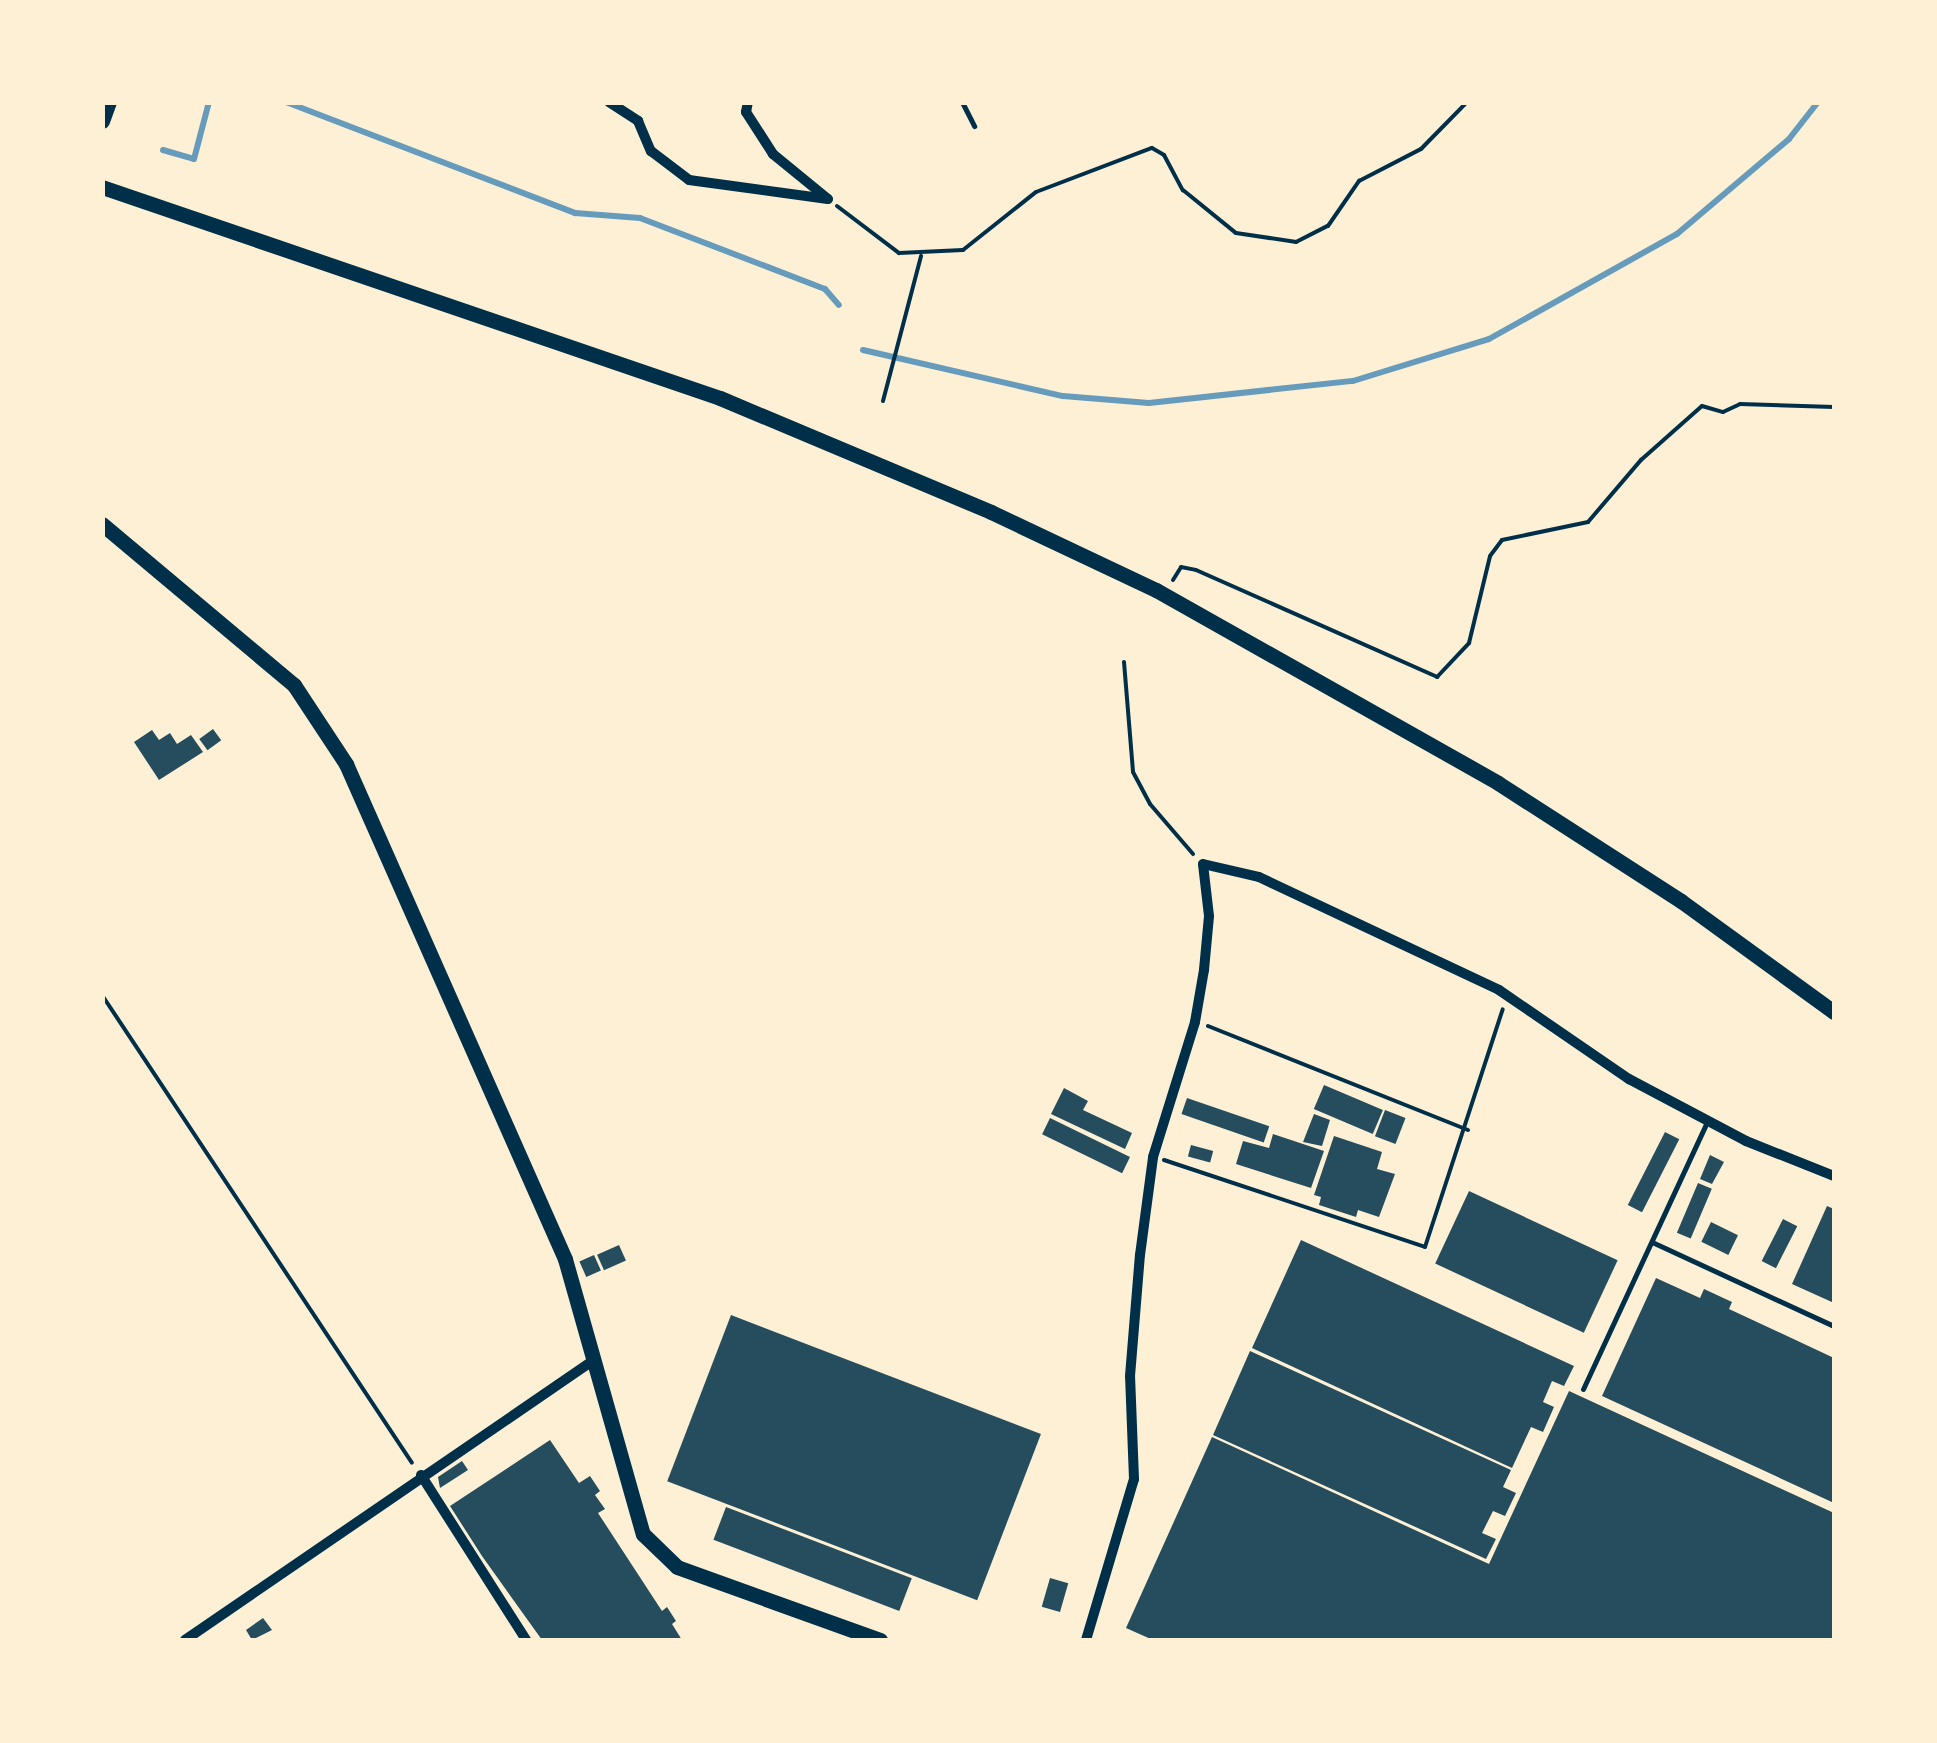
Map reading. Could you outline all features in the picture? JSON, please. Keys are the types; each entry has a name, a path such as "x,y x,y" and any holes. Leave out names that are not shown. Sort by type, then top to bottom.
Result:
{"main road":[{"path":"102,121 109,102"},
{"path":"102,187 720,398 992,512 1156,590 1498,784 1681,901 1834,1012"},
{"path":"102,524 294,685 346,764 566,1259 597,1358 633,1516 653,1548 676,1567 862,1637 880,1640"}],"street":[{"path":"608,102 638,121 651,150 689,180 828,199"},
{"path":"748,102 746,112 772,154 828,199"},
{"path":"1086,1640 1134,1479 1132,1332 1152,1156 1195,1022 1209,916 1203,864 1259,876 1506,995 1629,1079 1707,1122 1834,1176"},
{"path":"185,1640 405,1494 420,1475 597,1358"},
{"path":"420,1475 526,1640"}],"lane":[{"path":"962,102 974,126"},
{"path":"1584,1389 1707,1122"},
{"path":"1652,1242 1834,1326"}],"path":[{"path":"828,199 875,239 922,256 963,250 1036,192 1152,148 1164,155 1184,190 1236,233 1296,242 1328,226 1358,181 1422,149 1467,102"},
{"path":"883,401 922,256"},
{"path":"1173,580 1181,568 1196,570 1437,677 1470,643 1490,556 1502,540 1588,522 1641,460 1702,406 1723,412 1740,404 1834,407"},
{"path":"1124,662 1133,772 1150,804 1203,864"},
{"path":"102,995 420,1475"},
{"path":"1152,1156 1425,1247 1468,1130 1506,995"},
{"path":"1195,1022 1468,1130"}],"building":[{"path":"213,729 221,740 207,750 199,739"},
{"path":"152,730 159,740 170,733 177,744 191,735 203,752 159,780 134,742"},
{"path":"1324,1085 1383,1110 1373,1134 1314,1109"},
{"path":"1064,1088 1088,1101 1083,1110 1132,1133 1125,1149 1051,1114"},
{"path":"1187,1098 1269,1126 1264,1142 1181,1114"},
{"path":"1385,1110 1406,1118 1396,1144 1375,1136"},
{"path":"1314,1114 1330,1120 1322,1146 1303,1142"},
{"path":"1050,1118 1130,1157 1122,1173 1042,1134"},
{"path":"1665,1132 1679,1139 1642,1212 1628,1205"},
{"path":"1273,1134 1324,1151 1311,1188 1236,1164 1243,1141 1269,1148"},
{"path":"1334,1136 1382,1152 1377,1169 1395,1174 1379,1217 1358,1210 1356,1217 1319,1205 1321,1197 1314,1195"},
{"path":"1191,1145 1213,1151 1210,1163 1188,1157"},
{"path":"1710,1155 1724,1162 1712,1184 1700,1179"},
{"path":"1698,1183 1712,1189 1691,1239 1677,1233"},
{"path":"1469,1191 1618,1260 1584,1333 1435,1264"},
{"path":"1827,1206 1834,1209 1834,1303 1792,1284"},
{"path":"1783,1219 1797,1226 1776,1268 1762,1261"},
{"path":"1711,1222 1738,1235 1728,1255 1701,1242"},
{"path":"1301,1240 1574,1366 1564,1386 1552,1381 1543,1402 1554,1407 1543,1432 1531,1427 1512,1468 1252,1348"},
{"path":"619,1245 626,1261 604,1270 597,1255"},
{"path":"594,1255 601,1271 586,1277 579,1262"},
{"path":"1656,1278 1700,1298 1704,1289 1732,1302 1729,1309 1834,1358 1834,1503 1602,1396"},
{"path":"731,1315 1041,1434 977,1600 667,1481"},
{"path":"1250,1351 1511,1470 1503,1487 1516,1493 1505,1516 1493,1511 1482,1533 1496,1539 1486,1559 1213,1435"},
{"path":"1569,1391 1834,1513 1834,1640 1153,1640 1126,1628 1212,1437 1489,1564"},
{"path":"550,1440 579,1483 590,1476 600,1491 595,1495 605,1509 598,1513 662,1611 667,1607 682,1640 542,1640 482,1556 450,1506"},
{"path":"462,1461 468,1470 440,1488 438,1477"},
{"path":"726,1507 912,1578 899,1611 713,1540"},
{"path":"1050,1578 1068,1583 1060,1612 1042,1607"},
{"path":"263,1618 272,1630 252,1640 246,1630"}],"waterway":[{"path":"163,150 194,159 209,102"},
{"path":"286,102 575,213 640,218 825,289 839,305"},
{"path":"863,350 1063,396 1149,403 1353,381 1489,339 1677,234 1789,139 1818,102"}]}
